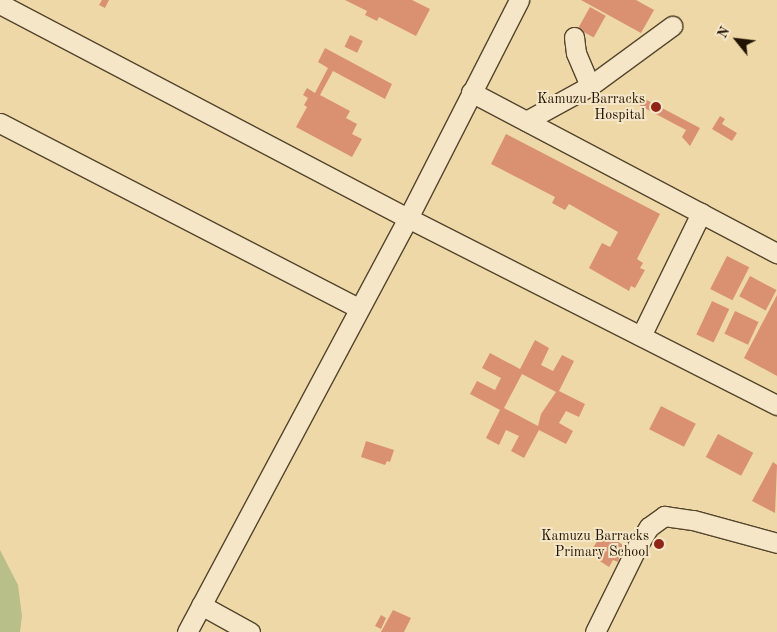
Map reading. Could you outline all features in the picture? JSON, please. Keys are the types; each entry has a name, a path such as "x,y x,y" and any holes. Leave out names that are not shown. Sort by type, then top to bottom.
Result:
{"street":[{"path":"187,632 358,308 408,218 519,0"},
{"path":"0,4 408,218 777,405"},
{"path":"526,121 590,86 672,26"},
{"path":"574,37 576,53 590,86"},
{"path":"472,92 777,253"},
{"path":"0,122 358,308"},
{"path":"641,336 701,213"},
{"path":"595,632 638,545 649,528 664,516 693,520 777,543"},
{"path":"200,605 250,632"}],"green space":[{"path":"0,550 18,585 22,616 20,632 0,632"}],"building":[{"path":"102,0 109,0 105,8 99,5"},
{"path":"345,0 412,0 430,9 416,36 379,17 377,21 365,15 367,11"},
{"path":"581,0 636,0 654,10 641,33"},
{"path":"590,7 606,16 594,38 578,29"},
{"path":"350,35 363,41 357,53 345,47"},
{"path":"325,48 392,84 385,99 333,71 320,95 350,111 346,118 357,124 352,134 362,139 352,157 296,127 307,107 304,105 308,98 303,95 307,88 315,93 328,68 318,62"},
{"path":"641,97 700,128 690,146 682,137 686,130 637,104"},
{"path":"720,116 725,119 722,124 737,133 732,141 712,129"},
{"path":"506,134 660,214 637,259 643,263 640,268 645,270 635,288 631,286 629,291 589,268 602,243 610,247 618,232 569,204 565,210 552,203 555,197 491,164"},
{"path":"727,256 749,267 732,300 710,289"},
{"path":"750,276 776,290 766,310 739,296"},
{"path":"777,295 777,376 744,358"},
{"path":"712,301 729,309 714,343 696,335"},
{"path":"735,311 759,322 748,345 724,334"},
{"path":"535,340 549,348 541,365 553,371 562,355 574,361 559,391 585,404 579,417 566,411 559,423 573,431 566,444 539,430 524,458 511,451 519,436 506,430 499,445 486,438 500,410 470,394 477,381 495,390 501,378 482,368 490,353 520,369","holes":["522,374 556,392 541,414 538,426 504,408"]},
{"path":"661,406 696,424 684,447 649,429"},
{"path":"718,434 753,453 741,476 706,457"},
{"path":"366,441 394,450 390,462 387,461 385,465 361,457"},
{"path":"773,462 777,465 775,513 752,501"},
{"path":"603,532 623,545 618,562 613,560 609,567 589,554"},
{"path":"393,610 411,618 404,632 381,632"},
{"path":"381,615 386,618 381,629 375,626"}],"place":[{"name":"Kamuzu Barracks Hospital","path":"656,107"},
{"name":"Kamuzu Barracks Primary School","path":"659,544"}]}
